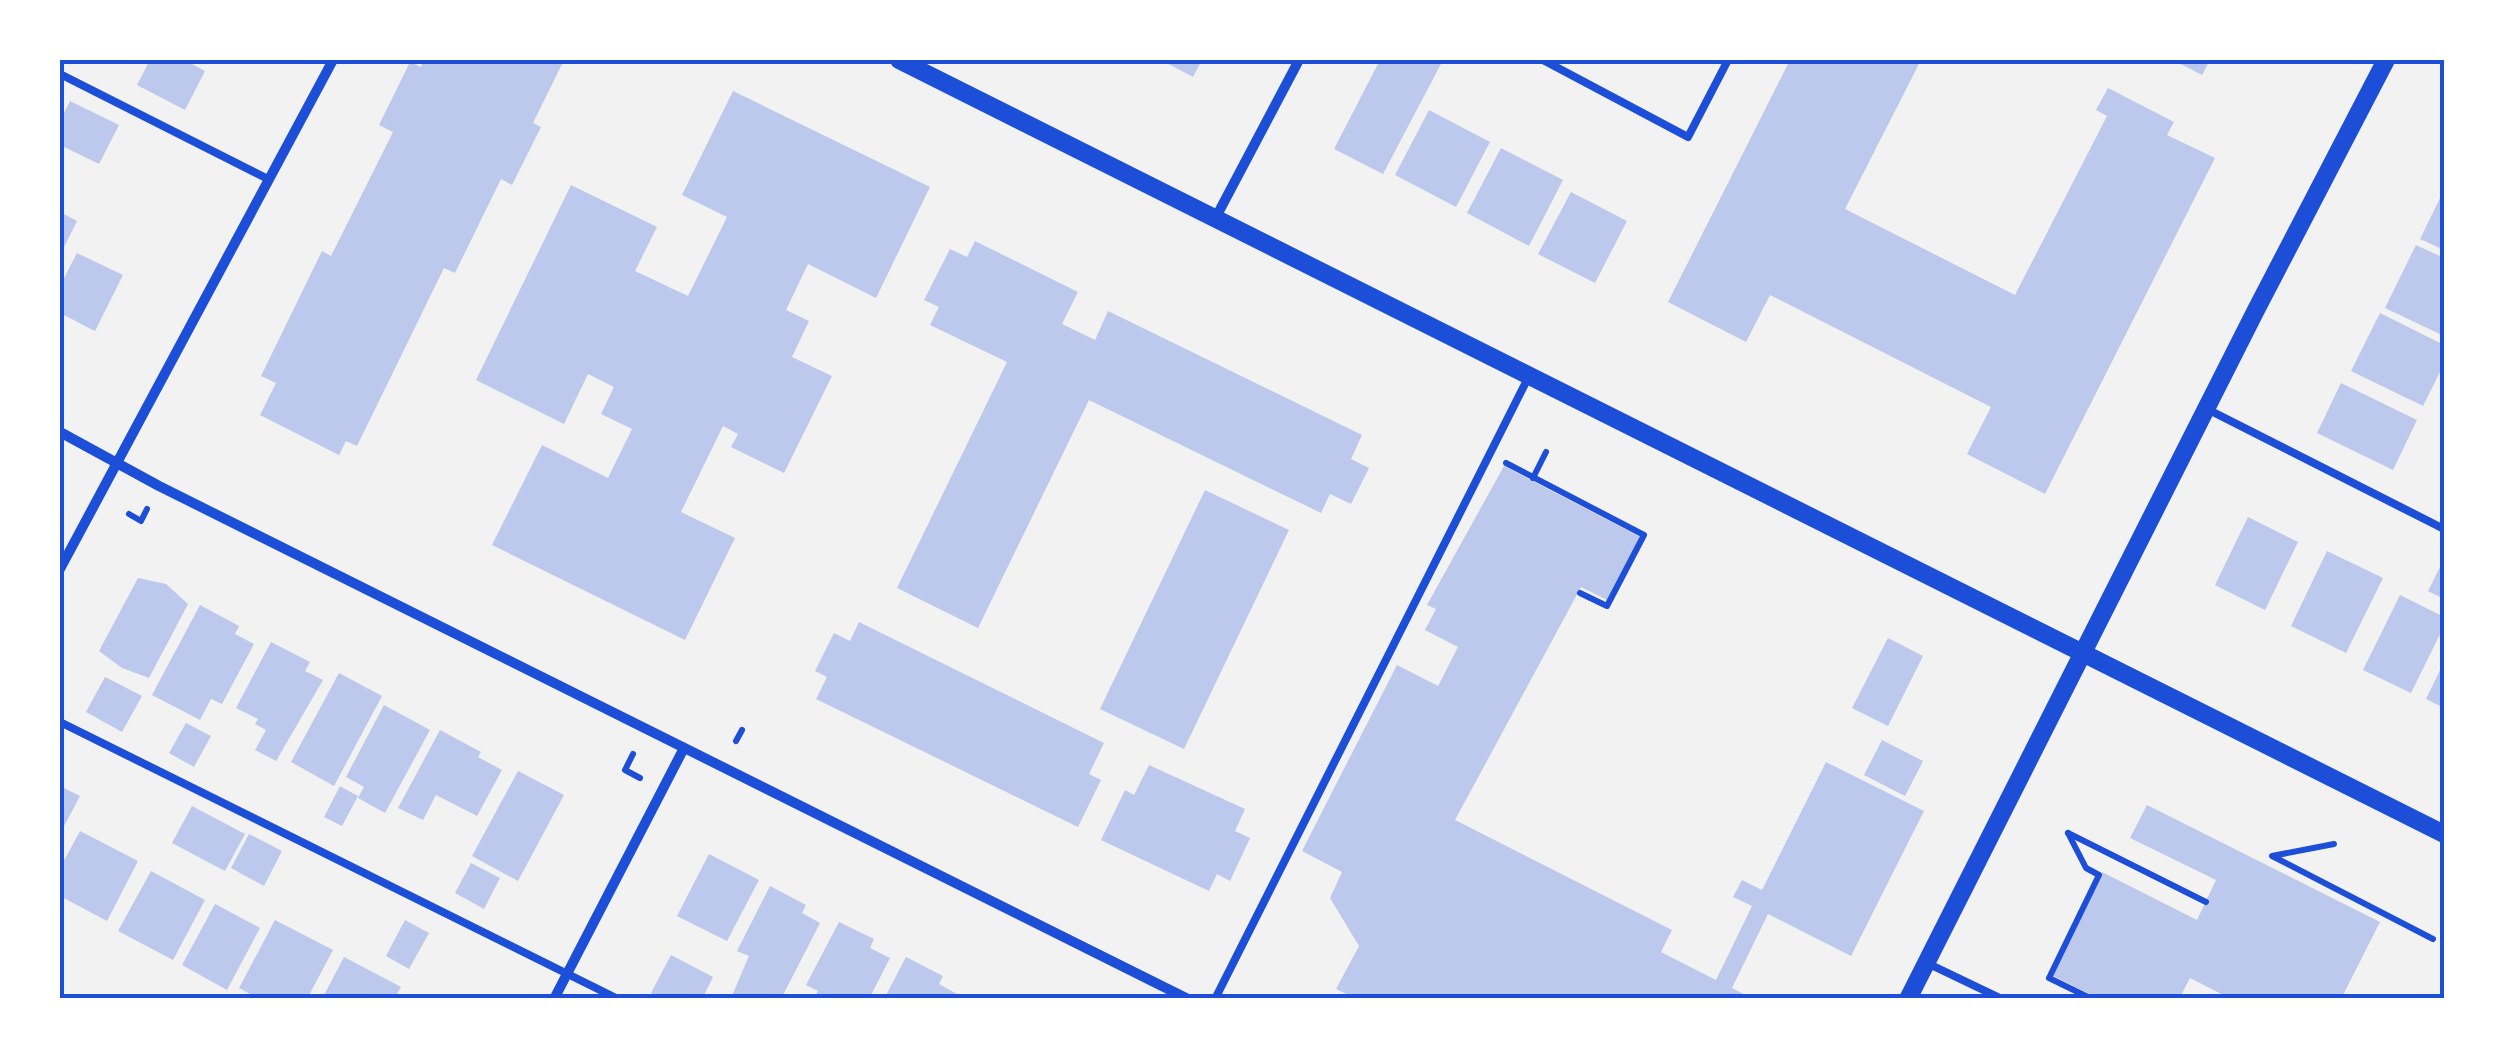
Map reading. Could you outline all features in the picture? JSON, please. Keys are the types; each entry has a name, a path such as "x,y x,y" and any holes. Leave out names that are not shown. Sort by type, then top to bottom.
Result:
{"street":[{"path":"60,569 333,60"},
{"path":"899,60 2444,834"},
{"path":"1215,218 1299,60"},
{"path":"1908,999 2386,60"},
{"path":"60,432 1188,999"},
{"path":"554,999 684,748"}],"lane":[{"path":"1543,60 1688,136 1728,60"},
{"path":"60,74 268,178"},
{"path":"1215,999 1529,375"},
{"path":"2207,409 2444,529"},
{"path":"60,722 618,999"},
{"path":"1926,963 2002,999"}],"path":[{"path":"1533,478 1546,452"},
{"path":"1505,462 1644,535 1607,606 1580,593"},
{"path":"129,514 141,521 148,509"},
{"path":"736,742 742,730"},
{"path":"633,754 625,770 640,778"},
{"path":"2092,999 2048,978 2099,874 2086,868 2068,833 2206,902"},
{"path":"2334,844 2272,856 2434,938"}],"building":[{"path":"150,60 184,60 205,71 185,110 137,85"},
{"path":"424,60 564,60 533,123 541,127 512,185 501,179 455,273 444,268 357,446 346,441 339,455 260,415 276,383 261,376 322,251 331,256 393,132 379,125 410,62 421,67"},
{"path":"1161,60 1202,60 1193,77"},
{"path":"1380,60 1443,60 1383,174 1334,149"},
{"path":"1790,60 1921,60 1845,209 2015,295 2107,116 2096,110 2108,88 2174,122 2167,135 2215,158 2045,494 1967,454 1991,407 1770,295 1746,342 1668,302"},
{"path":"2173,60 2210,60 2202,75"},
{"path":"733,91 930,187 876,298 808,264 786,310 809,321 792,357 832,376 784,473 731,447 738,434 723,426 681,512 735,538 685,640 492,545 542,445 608,478 632,429 601,414 614,387 588,374 564,424 476,380 571,185 657,227 635,271 688,296 727,217 682,195"},
{"path":"70,101 119,125 99,164 60,145 60,121"},
{"path":"1429,110 1490,142 1456,207 1395,175"},
{"path":"1501,148 1563,180 1529,246 1467,213"},
{"path":"2444,190 2444,250 2420,239"},
{"path":"1571,192 1627,221 1595,283 1538,254"},
{"path":"60,212 77,221 60,255"},
{"path":"975,241 1078,292 1062,324 1095,340 1108,311 1362,435 1351,459 1369,468 1351,504 1330,494 1321,513 1089,400 978,628 897,588 1007,362 930,325 939,307 924,300 950,249 967,257"},
{"path":"2416,245 2444,258 2444,336 2385,308"},
{"path":"77,253 123,275 95,331 60,313 60,286"},
{"path":"2380,313 2444,345 2444,364 2423,406 2351,371"},
{"path":"2341,383 2417,420 2393,470 2317,433"},
{"path":"1504,466 1640,537 1607,600 1581,587 1455,820 1672,930 1661,952 1716,980 1752,906 1733,897 1742,880 1762,890 1826,762 1924,811 1851,956 1768,914 1732,988 1753,999 1357,999 1336,989 1359,946 1330,898 1342,872 1302,851 1397,665 1438,686 1458,647 1425,630 1436,609 1427,605"},
{"path":"1205,490 1289,530 1184,749 1100,709"},
{"path":"2248,517 2298,542 2265,610 2215,585"},
{"path":"2327,551 2383,578 2346,653 2291,626"},
{"path":"2444,559 2444,599 2428,591"},
{"path":"138,578 166,584 188,604 149,678 122,668 99,651"},
{"path":"2400,595 2444,617 2444,626 2411,693 2363,670"},
{"path":"200,605 239,626 235,634 254,644 222,704 211,699 200,720 152,695"},
{"path":"859,622 1104,743 1089,774 1101,780 1078,827 816,699 827,677 815,671 834,633 850,641"},
{"path":"1888,638 1923,656 1888,726 1852,708"},
{"path":"271,642 310,662 305,671 323,680 276,761 255,750 266,730 255,724 258,719 236,708"},
{"path":"2444,662 2444,708 2426,699"},
{"path":"339,673 382,696 334,786 291,762"},
{"path":"105,677 142,696 122,732 86,712"},
{"path":"384,705 430,730 385,813 358,798 364,787 346,777"},
{"path":"186,723 211,736 194,767 169,753"},
{"path":"440,730 481,752 478,757 502,770 477,816 436,795 423,820 398,808"},
{"path":"1882,740 1923,761 1905,796 1864,775"},
{"path":"1149,765 1245,809 1235,831 1250,838 1230,881 1217,874 1209,891 1101,840 1125,790 1134,795"},
{"path":"518,771 564,795 518,881 472,856"},
{"path":"60,786 80,796 60,834"},
{"path":"340,786 358,796 342,826 324,817"},
{"path":"2147,805 2380,922 2341,999 2231,999 2190,978 2179,999 2170,995 2168,999 2100,999 2051,975 2102,872 2197,920 2216,880 2130,838"},
{"path":"192,806 245,834 225,871 172,843"},
{"path":"80,831 138,861 107,921 60,896 60,868"},
{"path":"249,834 282,851 264,886 231,868"},
{"path":"709,854 759,880 727,941 677,916"},
{"path":"471,863 500,878 484,909 455,893"},
{"path":"151,871 205,900 173,960 118,931"},
{"path":"770,886 806,905 802,913 820,923 781,999 733,999 749,956 737,951"},
{"path":"215,904 260,928 227,990 182,965"},
{"path":"275,920 333,950 307,999 259,999 239,988"},
{"path":"405,920 429,933 409,969 386,956"},
{"path":"839,922 874,939 870,948 890,958 869,999 814,999 818,991 806,985"},
{"path":"671,955 713,977 702,999 662,999 651,993"},
{"path":"344,957 401,987 394,999 322,999"},
{"path":"906,957 943,976 939,984 957,994 954,999 884,999"}]}
